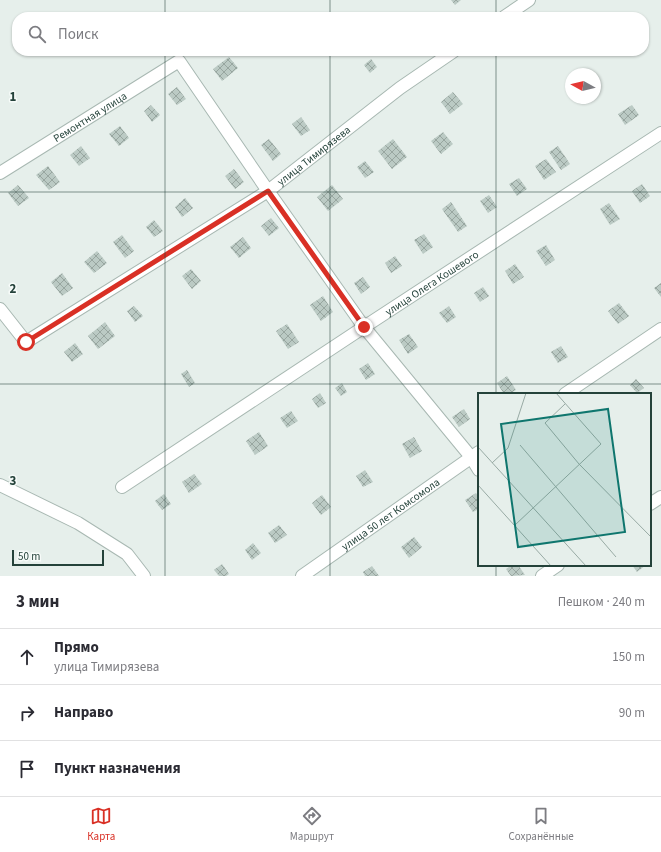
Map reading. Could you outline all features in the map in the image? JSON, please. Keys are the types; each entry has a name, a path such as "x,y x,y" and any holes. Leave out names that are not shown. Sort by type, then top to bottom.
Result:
{"street":[{"path":"511,12 529,0"},
{"name":"улица Тимирязева","path":"0,308 26,342 268,191 400,88 447,56"},
{"name":"Ремонтная улица","path":"0,173 179,61 268,191"},
{"name":"улица Олега Кошевого","path":"122,487 661,133"},
{"path":"268,191 364,327 475,454 478,466"},
{"path":"566,393 661,329"},
{"name":"улица 50 лет Комсомола","path":"302,576 475,454"},
{"path":"0,485 78,523 127,554 144,576"},
{"path":"651,503 661,497"},
{"path":"541,572 556,566"}],"building":[{"path":"451,0 461,0 455,5"},
{"path":"229,57 238,68 222,81 213,69"},
{"path":"371,59 377,67 370,73 364,65"},
{"path":"177,87 186,99 177,105 168,94"},
{"path":"453,92 463,104 450,114 441,102"},
{"path":"151,105 160,115 152,122 144,111"},
{"path":"632,105 639,115 625,125 618,114"},
{"path":"301,117 310,130 301,136 292,124"},
{"path":"120,126 129,138 119,146 109,134"},
{"path":"443,132 453,144 441,154 431,141"},
{"path":"269,139 281,154 273,161 261,145"},
{"path":"393,139 407,157 392,169 378,151"},
{"path":"81,146 90,158 79,166 70,155"},
{"path":"558,146 570,164 561,170 549,152"},
{"path":"546,159 556,172 544,180 535,166"},
{"path":"365,161 374,172 365,178 357,167"},
{"path":"48,166 60,182 49,190 36,175"},
{"path":"234,169 244,182 235,189 225,176"},
{"path":"519,178 527,189 517,196 509,184"},
{"path":"642,184 650,196 640,203 632,191"},
{"path":"18,185 29,198 18,206 8,193"},
{"path":"332,185 343,199 328,211 317,197"},
{"path":"489,195 497,207 488,213 480,201"},
{"path":"185,198 193,208 182,217 175,207"},
{"path":"451,202 467,226 458,232 442,209"},
{"path":"609,203 620,219 610,225 600,209"},
{"path":"271,218 279,228 269,236 261,226"},
{"path":"154,220 163,231 154,237 146,227"},
{"path":"424,234 433,247 423,254 414,240"},
{"path":"122,235 134,251 125,258 113,242"},
{"path":"243,237 251,248 239,258 230,247"},
{"path":"546,245 555,260 546,266 536,251"},
{"path":"97,251 107,263 94,273 84,262"},
{"path":"395,256 402,266 391,273 385,263"},
{"path":"515,264 524,277 513,284 505,271"},
{"path":"191,269 201,281 192,289 182,276"},
{"path":"62,273 73,288 62,296 51,282"},
{"path":"363,277 370,287 361,294 354,283"},
{"path":"661,283 661,297 654,288"},
{"path":"483,287 489,296 480,302 474,293"},
{"path":"323,296 333,312 321,321 310,305"},
{"path":"619,303 629,316 618,324 608,311"},
{"path":"134,306 143,316 135,322 127,311"},
{"path":"449,306 456,317 447,323 439,313"},
{"path":"105,322 115,336 98,349 88,336"},
{"path":"287,324 299,342 288,349 276,331"},
{"path":"409,334 418,347 408,354 399,340"},
{"path":"75,343 83,354 72,362 64,352"},
{"path":"561,346 568,357 558,363 551,352"},
{"path":"368,363 375,374 366,380 359,369"},
{"path":"187,370 195,383 189,387 181,374"},
{"path":"507,376 516,390 511,393 503,393 497,383"},
{"path":"636,379 644,388 637,393 630,385"},
{"path":"342,383 347,392 341,396 335,388"},
{"path":"320,393 326,403 318,408 312,399"},
{"path":"464,409 470,419 459,427 452,417"},
{"path":"291,411 298,421 287,428 280,418"},
{"path":"259,432 268,446 255,455 246,441"},
{"path":"414,437 422,451 410,458 402,444"},
{"path":"365,470 373,482 363,487 356,476"},
{"path":"194,474 202,484 189,493 182,482"},
{"path":"476,493 478,496 478,510 473,512 465,500"},
{"path":"164,494 171,504 162,510 155,501"},
{"path":"322,495 331,507 321,515 312,503"},
{"path":"279,525 287,535 275,543 268,533"},
{"path":"414,537 422,547 409,558 401,547"},
{"path":"253,543 261,553 252,560 245,550"},
{"path":"222,564 229,574 226,576 219,576 214,570"},
{"path":"372,566 379,576 365,576 363,572"},
{"path":"510,566 519,566 525,575 511,576 506,569"},
{"path":"633,566 645,566 637,572"}],"route":[{"path":"26,342 268,191 364,327"}]}
